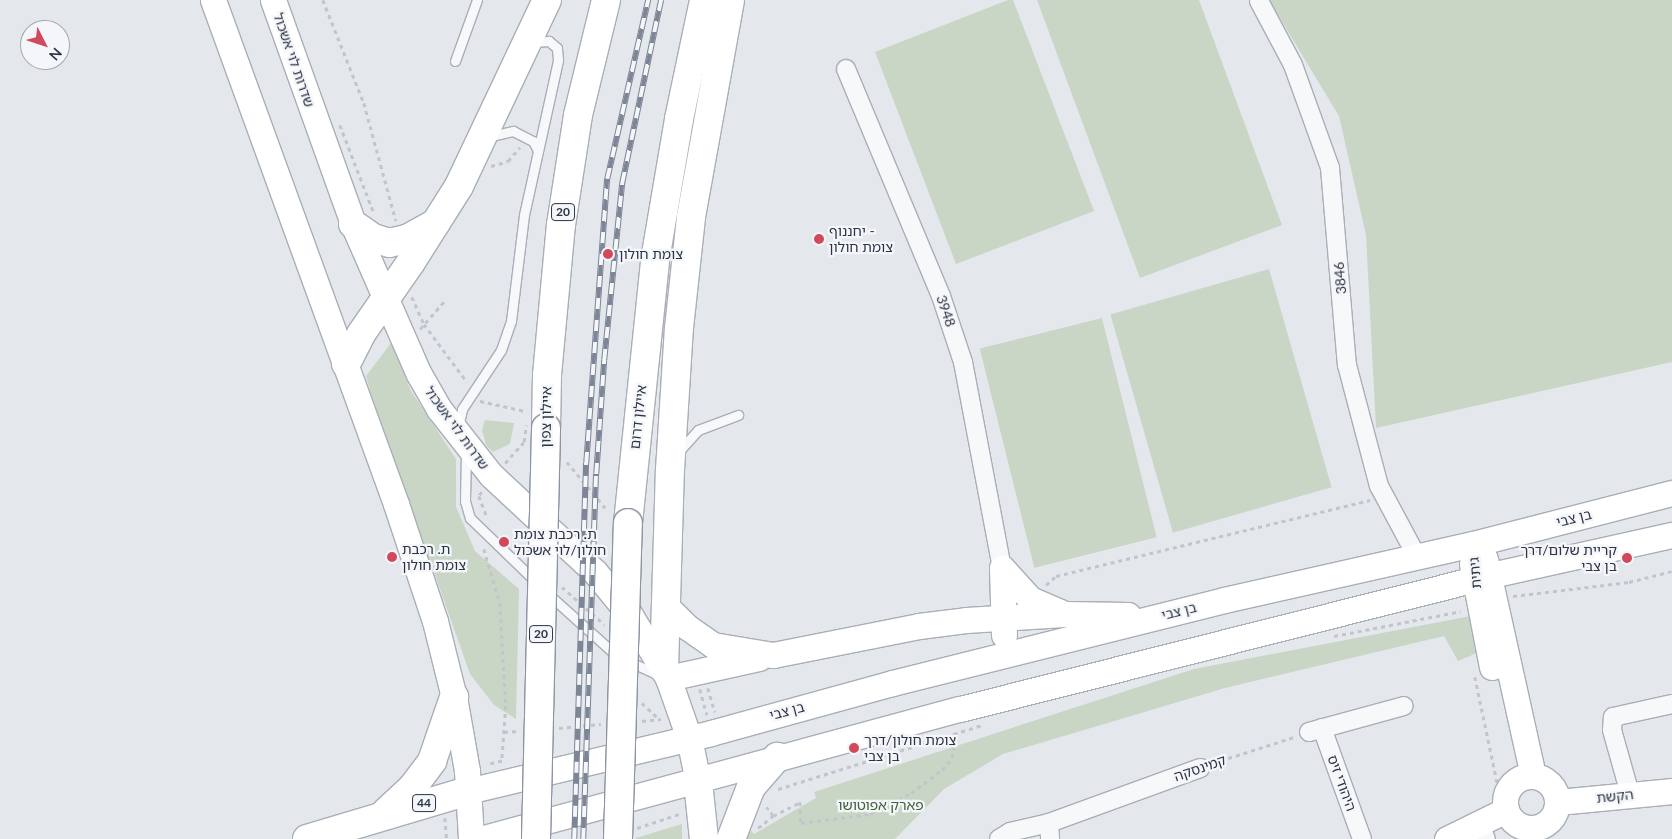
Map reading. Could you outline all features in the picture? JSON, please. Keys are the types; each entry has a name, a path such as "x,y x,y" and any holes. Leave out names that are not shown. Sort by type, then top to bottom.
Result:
{"highway":[{"path":"346,364 360,334 385,301 438,222 480,143 547,0"},
{"name":"איילון צפון","path":"536,839 547,374 561,225 578,114 606,0"},
{"name":"איילון דרום","path":"622,836 628,523 657,244 704,0"},
{"path":"666,674 665,604 670,470 679,328 691,217 730,0"},
{"path":"353,224 373,238 389,243 407,239 438,222"},
{"path":"381,816 427,770 454,697"},
{"path":"743,834 751,787 777,757"},
{"name":"44","path":"306,839 381,816 468,781"},
{"path":"700,794 704,839"}],"main road":[{"path":"213,0 346,364 429,603 454,697 468,781 471,839"},
{"name":"שדרות לוי אשכול","path":"273,0 353,224 385,301 427,390 463,440 502,488 565,542 608,586 666,674 689,738 700,794"},
{"name":"בן צבי","path":"689,738 1160,616 1473,544 1672,493"},
{"path":"480,839 700,794 777,757 1483,578 1672,535"},
{"name":"גיתית","path":"1473,544 1483,578 1475,611 1503,804"},
{"path":"1002,568 1030,598 1064,614"},
{"path":"993,658 1004,640 1006,618 1002,568"},
{"path":"665,604 687,627 713,645 773,655"},
{"path":"666,674 919,626 1064,614 1160,616"},
{"name":"44","path":"468,781 689,738"},
{"path":"1447,839 1503,804 1548,781 1561,802 1547,824 1531,829 1515,824 1503,804"},
{"name":"הקשת","path":"1561,802 1672,791"}],"street":[{"name":"3846","path":"1259,1 1293,66 1330,168 1347,365 1384,497 1417,557"},
{"name":"3948","path":"846,69 941,296 962,362 1002,568"},
{"path":"1630,794 1612,730 1613,717 1672,704"},
{"path":"1316,730 1404,706"},
{"name":"היהודי זיס","path":"1316,730 1362,839"},
{"name":"קמינסקה","path":"999,839 1010,832 1050,831 1200,768"}],"lane":[{"path":"455,61 477,0"},
{"path":"527,43 544,39 554,44 559,53 524,215 509,332 501,350 462,409 466,509 480,530 611,651 628,662 666,674"},
{"path":"480,143 500,132 513,131 533,141 537,149"},
{"path":"670,470 691,435 738,415"}],"path":[{"path":"338,121 389,243"},
{"path":"420,329 445,300"},
{"path":"1056,576 1384,497"},
{"path":"468,781 502,760 504,732 500,603 480,530 488,520"},
{"path":"1414,620 1475,611 1506,597 1629,582 1672,571"},
{"path":"1473,668 1503,804 1505,824 1518,834 1535,836 1550,830 1561,818 1561,802"},
{"path":"640,721 659,719"},
{"path":"552,728 611,724"},
{"name":"קמינסקה","path":"1200,768 1316,730"},
{"path":"504,732 523,731"},
{"path":"743,834 800,802 801,823 870,814 911,793 942,770 952,758 954,745 952,734"},
{"path":"809,780 909,747"},
{"path":"622,836 700,794"},
{"path":"761,801 773,816"}],"green space":[{"path":"1008,0 1013,0 1094,211 956,264 875,52"},
{"path":"1037,0 1199,0 1282,225 1140,278"},
{"path":"1269,0 1672,0 1672,362 1376,428 1366,235 1339,116"},
{"path":"1269,269 1332,487 1173,533 1110,314"},
{"path":"1102,318 1157,537 1034,568 980,348"},
{"path":"391,343 411,391 456,459 456,507 475,551 519,589 516,719 494,705 470,674 370,391 366,376"},
{"path":"485,420 514,423 510,444 493,452 486,445 482,430"},
{"name":"פארק אפוטושו","path":"1476,615 1484,650 1458,661 1444,636 1225,688 1003,754 944,789 895,839 745,839 749,829 754,834 816,798 814,792 1194,669"},
{"path":"682,824 682,839 636,839 636,838"}],"railway":[{"path":"574,839 586,463 607,179 648,0"},
{"path":"583,839 596,474 604,360 622,183 661,0"}],"place":[{"name":"יחננוף - צומת חולון","path":"819,239"},
{"name":"צומת חולון","path":"608,254"},
{"name":"ת. רכבת צומת חולון/לוי אשכול","path":"504,542"},
{"name":"ת. רכבת צומת חולון","path":"392,557"},
{"name":"קריית שלום/דרך בן צבי","path":"1627,558"},
{"name":"צומת חולון/דרך בן צבי","path":"854,748"}]}
